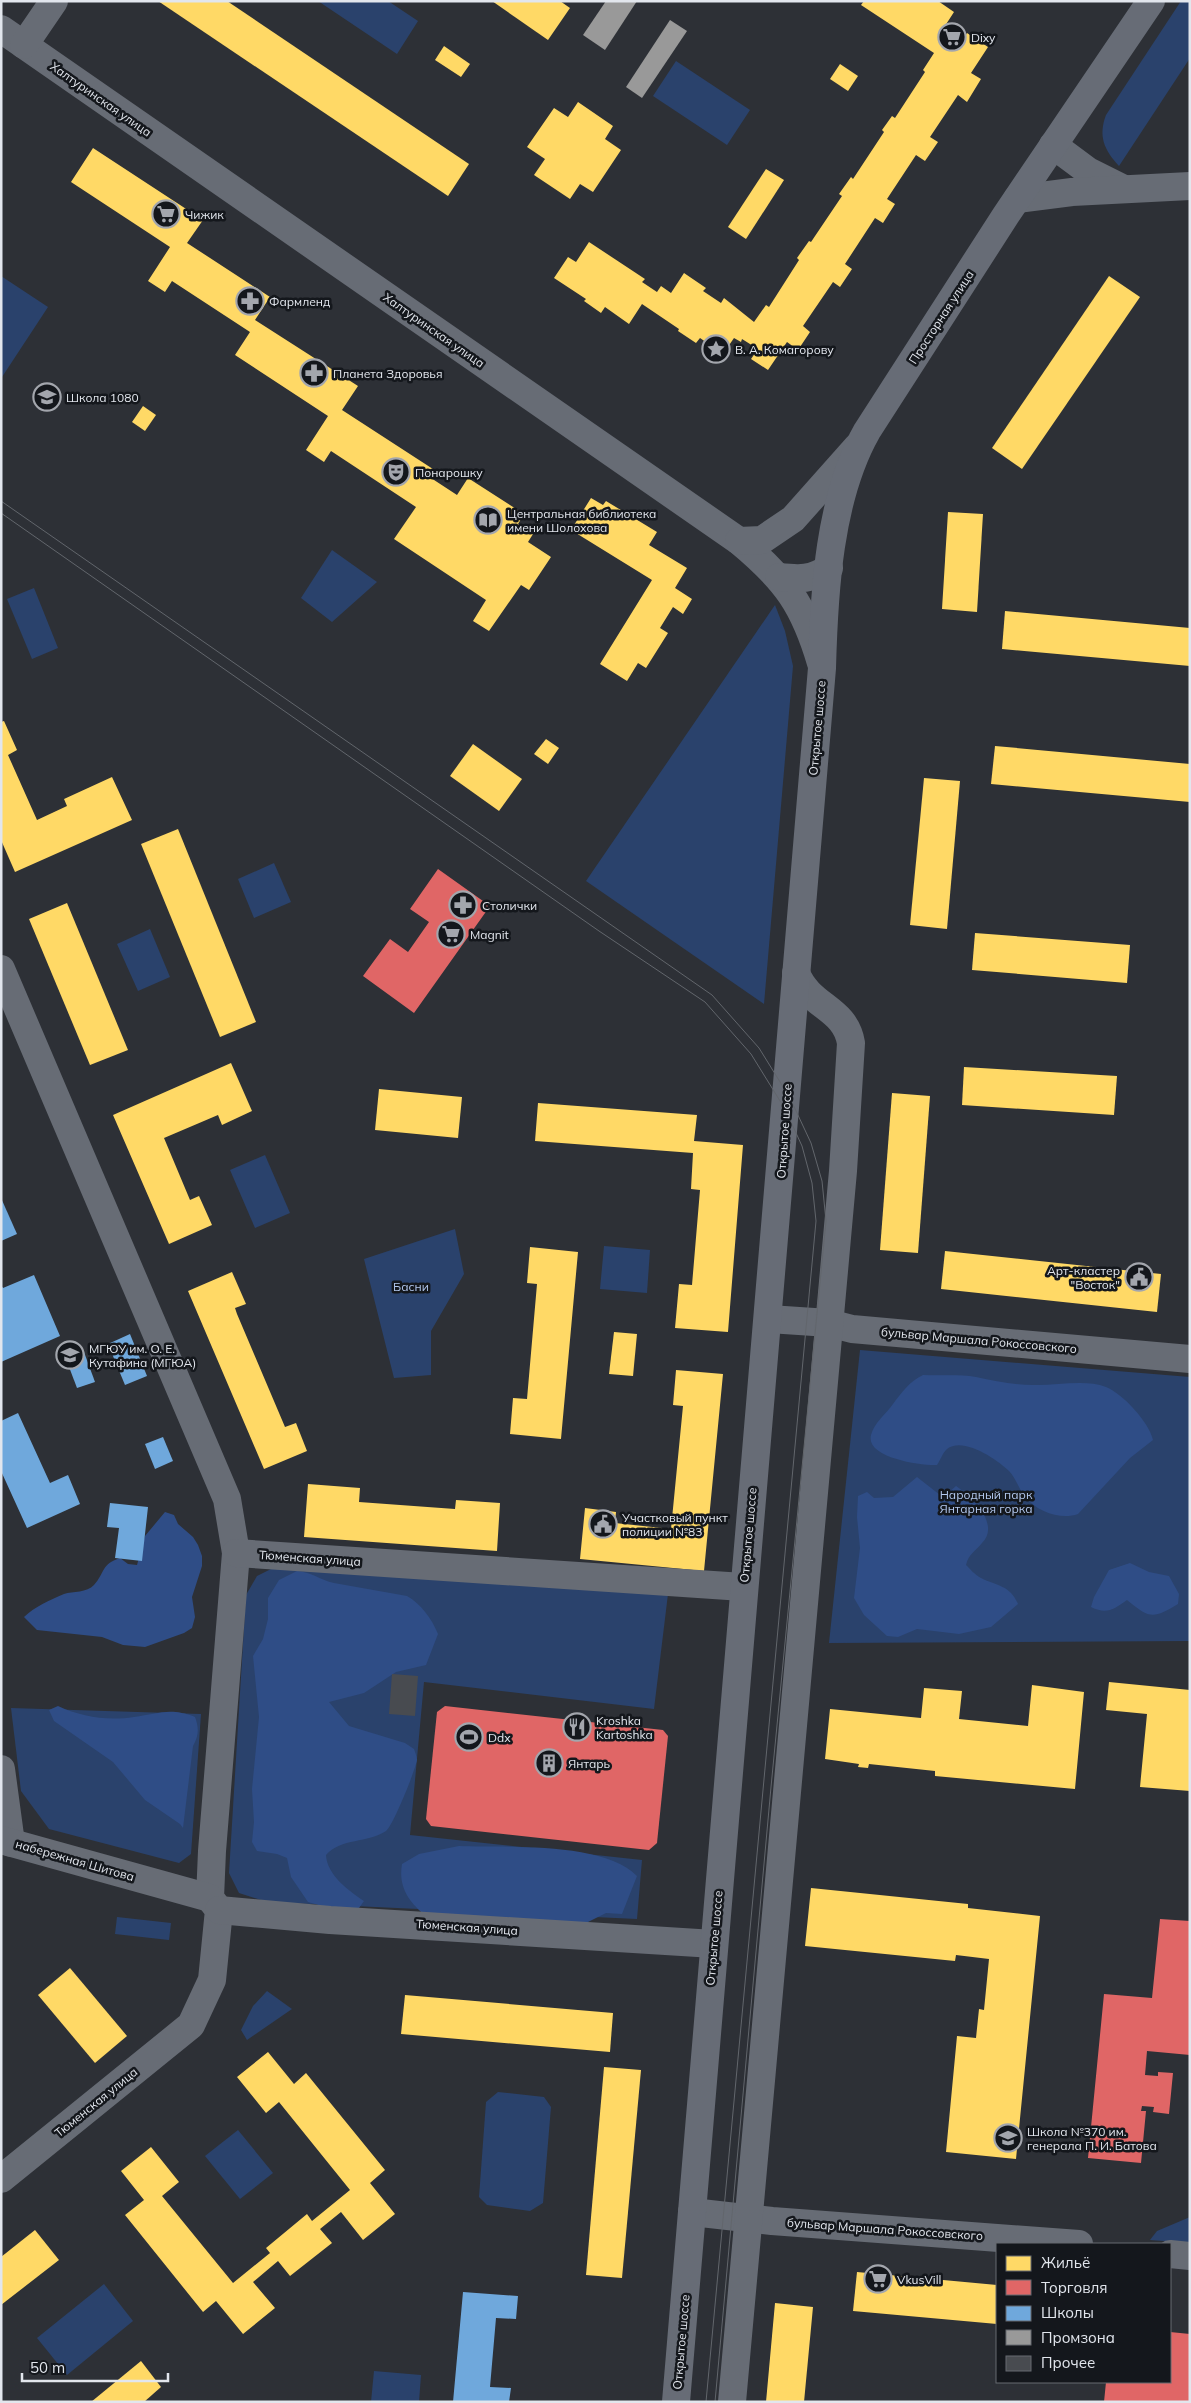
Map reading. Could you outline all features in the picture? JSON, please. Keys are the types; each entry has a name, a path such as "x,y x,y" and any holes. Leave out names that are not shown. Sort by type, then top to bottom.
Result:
{"main road":[{"name":"Просторная улица","path":"822,668 826,589 829,568 845,487 858,446 1017,199 1150,1"},
{"name":"Открытое шоссе","path":"676,2402 743,1587 769,1319 822,668"}],"street":[{"path":"24,45 54,1"},
{"name":"Халтуринская улица","path":"1,29 738,542 779,577 802,611 813,637 822,668"},
{"path":"1053,145 1088,171 1126,189"},
{"path":"1017,199 1126,189 1190,186"},
{"path":"738,542 762,540 793,519 858,446"},
{"path":"779,577 808,579 818,576 829,568"},
{"path":"1,970 227,1499 236,1553"},
{"path":"732,2402 843,1171 851,1043 845,1023 810,996 796,973"},
{"name":"бульвар Маршала Рокоссовского","path":"769,1319 829,1323 852,1329 1190,1358"},
{"name":"Тюменская улица","path":"1,2180 191,2025 212,1980 236,1553 743,1587"},
{"name":"набережная Шитова","path":"1,1769 6,1842 215,1904"},
{"name":"Тюменская улица","path":"215,1904 330,1920 714,1944"},
{"name":"бульвар Маршала Рокоссовского","path":"692,2212 1066,2243"},
{"path":"1171,2254 1190,2256"}],"green space":[{"path":"318,1 388,1 418,21 397,54"},
{"path":"1181,1 1190,1 1190,58 1119,166 1104,142 1103,130 1106,115"},
{"path":"676,61 750,110 727,145 653,96"},
{"path":"1,276 48,307 2,377 1,377"},
{"path":"332,550 377,582 332,622 301,598"},
{"path":"34,588 58,648 32,659 7,599"},
{"path":"775,605 785,631 793,666 764,1004 586,881"},
{"path":"274,863 291,902 254,918 238,879"},
{"path":"150,929 170,977 138,991 117,944"},
{"path":"265,1155 290,1213 255,1228 230,1170"},
{"name":"Басни","path":"455,1229 464,1274 431,1331 431,1375 394,1378 364,1259"},
{"path":"604,1246 650,1250 647,1293 600,1289"},
{"name":"Народный парк Янтарная горка","path":"860,1350 1190,1377 1190,1641 829,1643"},
{"path":"279,1565 668,1594 654,1709 424,1682 410,1835 642,1860 637,1919 267,1902 239,1893 229,1873 246,1595 257,1576"},
{"path":"11,1708 201,1714 191,1854 179,1863 49,1829 21,1791"},
{"path":"117,1917 171,1923 169,1940 115,1934"},
{"path":"267,1991 292,2009 247,2040 241,2030 253,2006"},
{"path":"498,2092 544,2097 551,2107 543,2203 530,2211 487,2205 479,2197 486,2102"},
{"path":"238,2130 273,2173 240,2199 205,2156"},
{"path":"1190,2217 1190,2243 1150,2240 1157,2231"},
{"path":"104,2284 133,2321 67,2375 37,2338"},
{"path":"374,2371 421,2375 419,2402 371,2402"}],"shaded area":[{"path":"923,1375 970,1376 1026,1385 1089,1383 1106,1387 1120,1396 1134,1409 1151,1433 1153,1440 1130,1458 1078,1514 1064,1516 1050,1514 1026,1498 1004,1466 971,1447 962,1445 947,1449 937,1465 896,1459 877,1450 871,1443 871,1435 875,1426 906,1388"},
{"path":"917,1477 940,1495 948,1493 956,1486 976,1503 986,1519 988,1527 987,1536 971,1555 966,1565 979,1577 1011,1593 1018,1604 991,1627 959,1634 917,1629 898,1637 887,1636 864,1615 854,1598 860,1548 857,1517 858,1496 867,1492 874,1498 893,1497"},
{"path":"165,1512 174,1515 178,1524 193,1537 202,1556 202,1566 192,1597 195,1617 192,1628 184,1633 145,1647 123,1645 102,1637 37,1630 24,1617 37,1607 59,1596 91,1588 106,1566 114,1560 120,1558 128,1564 137,1565 145,1536"},
{"path":"1130,1563 1149,1572 1169,1576 1179,1594 1178,1604 1163,1612 1152,1615 1141,1611 1127,1600 1106,1611 1091,1607 1094,1597 1109,1570"},
{"path":"297,1571 334,1583 407,1596 426,1612 438,1634 426,1665 396,1672 364,1693 329,1702 349,1726 405,1743 414,1749 417,1759 394,1819 386,1831 379,1835 339,1846 326,1855 327,1862 334,1875 345,1887 364,1901 359,1908 329,1908 308,1902 291,1877 287,1858 277,1854 257,1851 252,1842 254,1822 252,1789 259,1717 253,1656 263,1639 268,1619 268,1598 279,1580"},
{"path":"58,1706 76,1713 104,1718 124,1718 171,1712 195,1717 198,1732 193,1746 183,1828 145,1800 113,1762 54,1721 49,1710"},
{"path":"459,1846 527,1847 578,1852 602,1857 622,1865 637,1876 622,1914 606,1913 578,1927 426,1916 410,1899 403,1887 402,1864 419,1854"}],"building: Жильё":[{"path":"158,1 227,1 469,164 448,196"},
{"path":"492,1 560,1 570,8 548,40"},
{"path":"864,1 938,1 954,12 943,29 962,41 967,33 988,47 971,73 981,79 967,102 958,95 930,137 938,142 925,161 916,155 887,199 895,204 883,223 875,218 845,264 852,269 840,287 833,282 803,326 810,332 798,350 787,342 768,370 751,359 758,349 742,339 741,342 734,338 723,354 700,338 696,343 642,304 629,324 605,307 601,313 584,301 586,299 554,278 568,257 576,262 589,242 645,279 642,282 657,292 661,286 671,293 684,273 706,288 703,291 721,303 724,298 754,322 766,305 769,307 799,260 797,258 809,241 811,242 842,196 839,194 851,177 853,179 884,132 882,130 892,116 895,118 925,72 923,70 934,53 861,5"},
{"path":"444,46 470,64 461,77 435,60"},
{"path":"840,64 858,76 848,91 830,79"},
{"path":"578,102 613,126 605,139 621,150 593,192 580,184 570,199 534,175 545,159 527,147 554,108 568,117"},
{"path":"93,148 203,220 187,243 270,297 255,320 358,386 342,410 436,471 431,478 457,495 468,478 524,514 518,524 533,534 528,542 551,557 529,590 521,585 489,631 473,621 486,600 394,539 416,507 331,451 324,462 306,450 328,416 235,355 250,332 172,281 165,292 148,281 170,247 71,182"},
{"path":"766,169 784,180 746,239 728,227"},
{"path":"1109,276 1140,297 1022,469 992,448"},
{"path":"143,406 156,415 145,431 132,422"},
{"path":"591,498 603,505 606,501 657,532 649,545 687,568 675,588 692,599 683,614 673,607 660,628 668,633 646,668 638,663 627,681 600,664 652,580 571,530"},
{"path":"948,512 983,514 977,612 942,609"},
{"path":"1005,611 1190,628 1190,666 1002,649"},
{"path":"4,721 17,750 8,755 37,820 67,806 64,799 112,777 132,820 15,872 1,840 1,722"},
{"path":"546,739 559,748 548,764 534,754"},
{"path":"473,744 522,779 499,811 450,776"},
{"path":"995,746 1190,764 1190,802 991,784"},
{"path":"924,778 960,781 947,929 910,925"},
{"path":"178,829 256,1022 220,1037 141,844"},
{"path":"67,903 128,1050 90,1065 29,919"},
{"path":"975,933 1130,945 1127,983 972,970"},
{"path":"231,1063 252,1111 222,1125 218,1115 164,1138 190,1200 199,1196 212,1225 169,1244 113,1115"},
{"path":"964,1067 1117,1076 1114,1115 962,1105"},
{"path":"379,1089 462,1097 458,1138 375,1130"},
{"path":"892,1093 930,1096 918,1253 880,1250"},
{"path":"538,1103 697,1115 694,1141 743,1145 728,1332 675,1328 679,1284 692,1285 700,1190 691,1189 693,1153 535,1141"},
{"path":"530,1247 578,1252 561,1439 510,1434 513,1398 527,1399 537,1284 527,1283"},
{"path":"945,1251 1161,1274 1157,1312 941,1289"},
{"path":"232,1272 246,1304 235,1308 237,1314 285,1427 296,1423 307,1451 264,1469 188,1291"},
{"path":"614,1332 637,1334 633,1376 609,1374"},
{"path":"676,1370 723,1374 704,1571 580,1559 585,1508 616,1512 615,1523 671,1529 683,1406 673,1405"},
{"path":"308,1484 360,1488 359,1502 455,1509 456,1500 500,1503 497,1551 304,1537"},
{"path":"1109,1682 1190,1690 1190,1791 1140,1787 1147,1714 1106,1710"},
{"path":"1032,1685 1084,1692 1075,1789 935,1776 935,1771 869,1764 868,1768 858,1767 859,1764 825,1759 830,1709 921,1718 924,1688 962,1691 959,1719 1028,1726"},
{"path":"811,1888 968,1904 968,1908 1040,1916 1016,2159 946,2152 957,2036 976,2038 979,2009 984,2010 989,1959 956,1955 955,1961 805,1946"},
{"path":"70,1968 127,2036 95,2063 38,1995"},
{"path":"405,1995 613,2013 610,2052 401,2034"},
{"path":"268,2052 294,2084 306,2073 385,2170 370,2183 395,2214 363,2240 341,2212 320,2229 332,2243 290,2276 278,2261 253,2282 275,2308 243,2334 216,2301 203,2312 125,2215 144,2200 121,2171 151,2147 179,2182 162,2196 233,2283 270,2253 266,2248 307,2214 312,2221 350,2190 279,2102 266,2113 237,2077"},
{"path":"604,2067 641,2070 622,2278 586,2275"},
{"path":"35,2230 59,2260 1,2305 1,2257"},
{"path":"857,2272 996,2285 996,2324 853,2311"},
{"path":"775,2303 813,2307 804,2402 766,2402"},
{"path":"141,2361 161,2387 144,2402 91,2402"}],"building: Торговля":[{"path":"438,869 490,906 414,1013 363,976 390,939 408,952 429,922 410,909"},
{"name":"Янтарь","path":"445,1706 663,1730 668,1736 657,1843 649,1850 431,1826 426,1819 437,1712"},
{"path":"1160,1919 1190,1921 1190,2055 1147,2051 1145,2075 1158,2076 1158,2072 1173,2073 1169,2114 1153,2112 1154,2107 1142,2106 1141,2111 1146,2111 1141,2163 1088,2158 1104,1994 1152,1998"},
{"path":"1171,2332 1190,2334 1190,2402 1104,2402 1106,2383 1171,2383"}],"building: Школы":[{"path":"1,1198 17,1234 1,1241"},
{"path":"34,1275 60,1336 1,1362 1,1285 3,1288"},
{"path":"130,1334 147,1376 125,1385 108,1344"},
{"path":"84,1352 95,1382 77,1388 66,1359"},
{"path":"18,1413 50,1483 68,1475 80,1504 27,1528 1,1471 1,1421"},
{"path":"163,1437 173,1461 155,1469 145,1444"},
{"path":"110,1503 148,1507 142,1561 115,1558 119,1528 107,1527"},
{"path":"463,2292 518,2296 516,2319 496,2318 490,2387 511,2388 509,2402 453,2402"}],"building: Промзона":[{"path":"606,1 637,1 605,50 583,35"},
{"path":"670,20 687,31 642,98 626,87"}],"building: Прочее":[{"path":"392,1674 418,1676 415,1716 389,1714"}],"tram line":[{"path":"1,501 712,995 759,1048 790,1098 811,1143 822,1181 826,1221 771,1787 715,2402"},
{"path":"1,513 599,931 705,1002 751,1054 785,1109 802,1146 812,1183 816,1221 706,2402"}],"place":[{"name":"Dixy","path":"952,37"},
{"name":"Чижик","path":"166,214"},
{"name":"Фармленд","path":"250,301"},
{"name":"В. А. Комагорову","path":"716,349"},
{"name":"Планета Здоровья","path":"314,373"},
{"name":"Школа 1080","path":"47,397"},
{"name":"Понарошку","path":"396,472"},
{"name":"Центральная библиотека имени Шолохова","path":"488,520"},
{"name":"Столички","path":"463,905"},
{"name":"Magnit","path":"451,934"},
{"name":"Арт-кластер \"Восток\"","path":"1139,1277"},
{"name":"МГЮУ им. О. Е. Кутафина (МГЮА)","path":"70,1355"},
{"name":"Участковый пункт полиции №83","path":"603,1524"},
{"name":"Kroshka Kartoshka","path":"577,1727"},
{"name":"Ddx","path":"469,1737"},
{"name":"Янтарь","path":"549,1763"},
{"name":"Школа №370 им. генерала П. И. Батова","path":"1008,2138"},
{"name":"VkusVill","path":"878,2279"}]}
